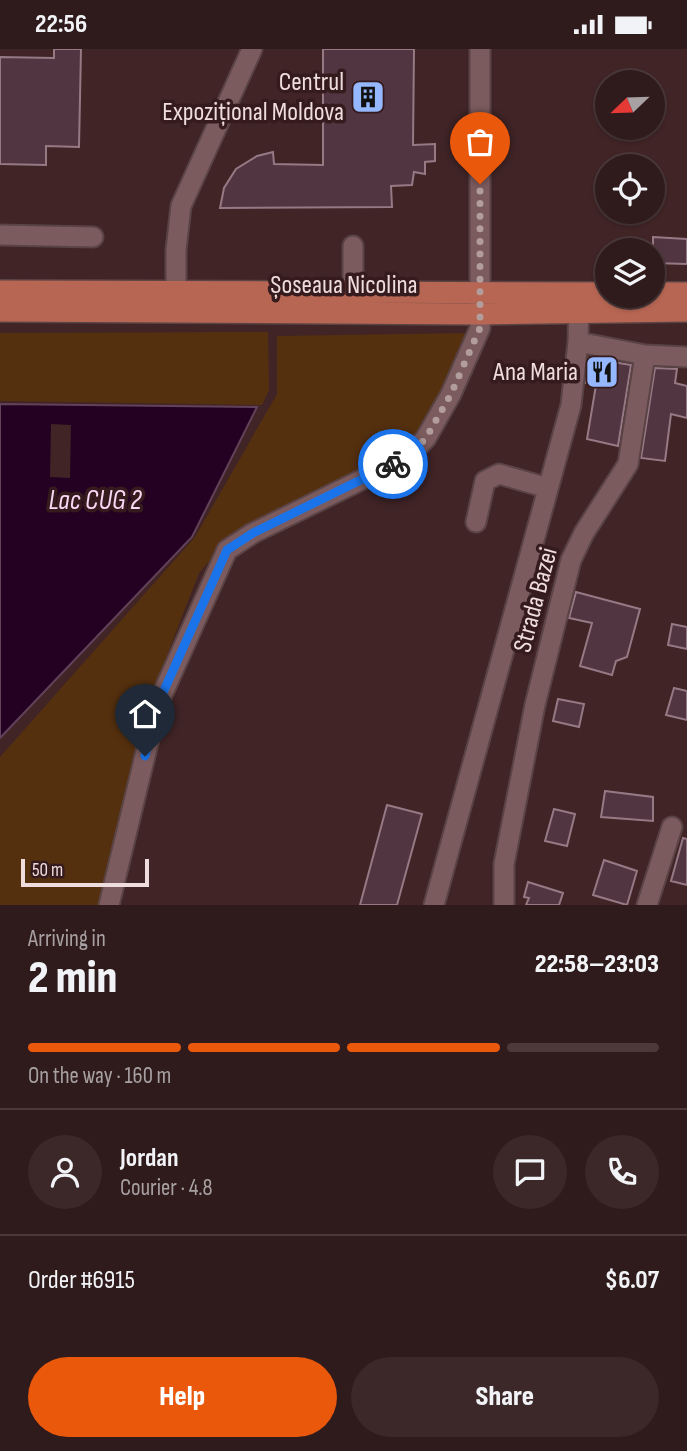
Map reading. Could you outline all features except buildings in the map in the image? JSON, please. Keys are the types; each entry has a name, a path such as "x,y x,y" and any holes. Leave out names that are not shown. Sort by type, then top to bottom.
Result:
{"main road":[{"name":"Șoseaua Nicolina","path":"0,291 176,302"},
{"name":"Șoseaua Nicolina","path":"0,311 176,302 353,302 479,292 579,304 602,311 687,311"},
{"path":"665,293 687,293"},
{"name":"Șoseaua Nicolina","path":"353,302 480,314 579,304 595,298"}],"street":[{"path":"176,302 176,250 181,206 252,49"},
{"path":"109,905 157,706 219,562 227,550 253,533 408,457 426,438 451,394 480,328 480,49"},
{"path":"0,235 93,237"},
{"path":"353,246 353,302"},
{"path":"434,905 571,405 579,304"},
{"path":"578,342 645,355 687,356"},
{"name":"Strada Bazei","path":"504,905 504,864 535,705 571,559 584,533 628,464 645,355"},
{"path":"476,522 485,481 499,474 548,488"},
{"path":"647,905 672,827"}],"shaded area":[{"path":"268,332 269,390 262,405 0,401 0,333"},
{"path":"468,333 436,401 408,447 226,542 199,573 153,691 99,905 0,905 0,757 195,537 277,394 277,336"}],"water":[{"name":"Lac CUG 2","path":"0,404 257,407 192,537 0,738"}],"pier":[{"path":"51,424 71,425 70,478 50,477"}],"way so far":[{"path":"393,464 408,457 426,438 451,394 480,328 480,184"}],"place":[{"name":"Centrul Expozițional Moldova","path":"368,97"},
{"name":"Ana Maria","path":"602,372"}],"route":[{"path":"145,756 157,706 219,562 227,550 253,533 393,464"}]}
